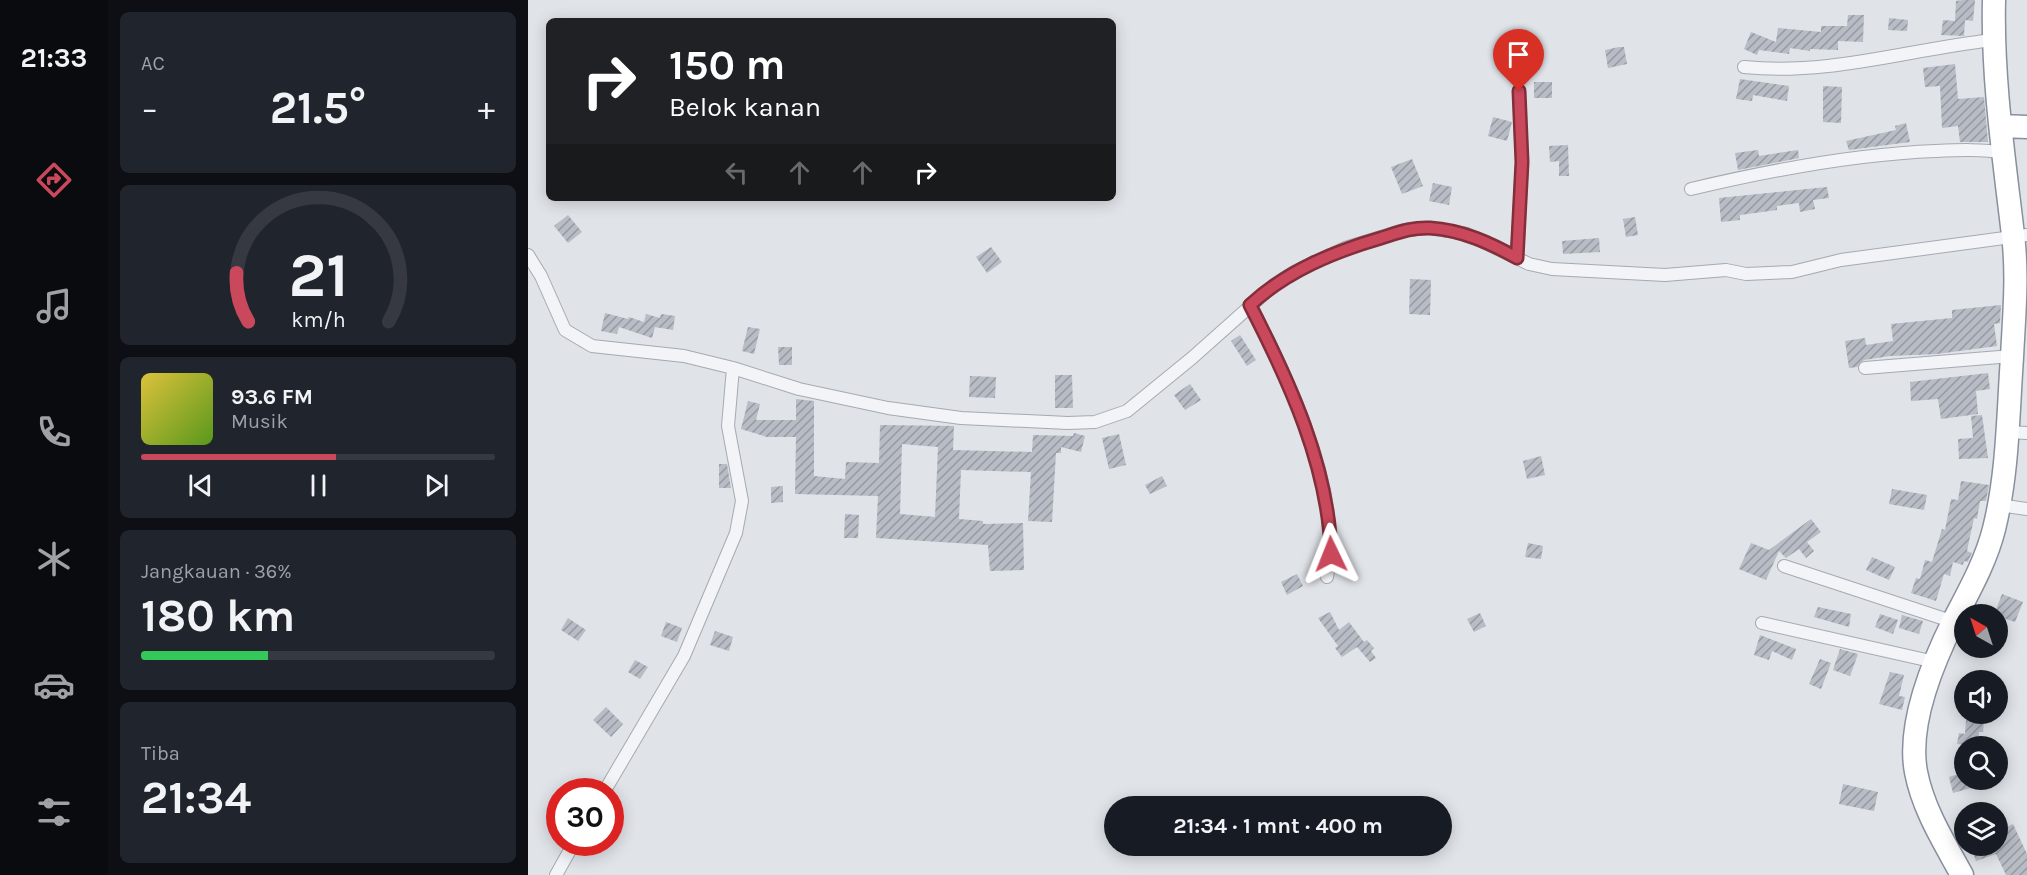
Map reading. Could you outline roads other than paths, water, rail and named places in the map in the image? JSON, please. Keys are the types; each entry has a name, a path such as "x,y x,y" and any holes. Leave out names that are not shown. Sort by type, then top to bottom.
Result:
{"highway":[{"path":"1963,604 1976,580 1994,531 2017,433 2012,356 2020,236 2002,126 1994,40 1994,0"},
{"path":"2002,126 2027,127"},
{"path":"1954,622 1927,680 1917,734 1916,770 1935,825 1962,875"}],"street":[{"path":"1744,67 1784,70 1824,67 1994,40"},
{"path":"1517,258 1522,162 1519,91"},
{"path":"1691,189 1740,177 1868,155 1952,150 2005,153"},
{"path":"528,255 565,330 586,343 614,350 684,356 733,368 786,386 888,408 1013,421 1095,422 1127,411 1137,404 1274,285 1311,264 1345,249 1417,228 1467,234 1517,258 1552,269 1593,273 1665,275 1726,270 1761,275 1792,272 1841,260 2020,236"},
{"path":"1250,305 1282,373 1319,472 1330,519 1331,554 1327,577"},
{"path":"1865,368 2012,356"},
{"path":"612,778 684,656 736,533 742,501 728,426 733,368"},
{"path":"1999,505 2027,509"},
{"path":"1784,566 1954,622"},
{"path":"1762,623 1935,662"},
{"path":"556,875 567,856"}]}
